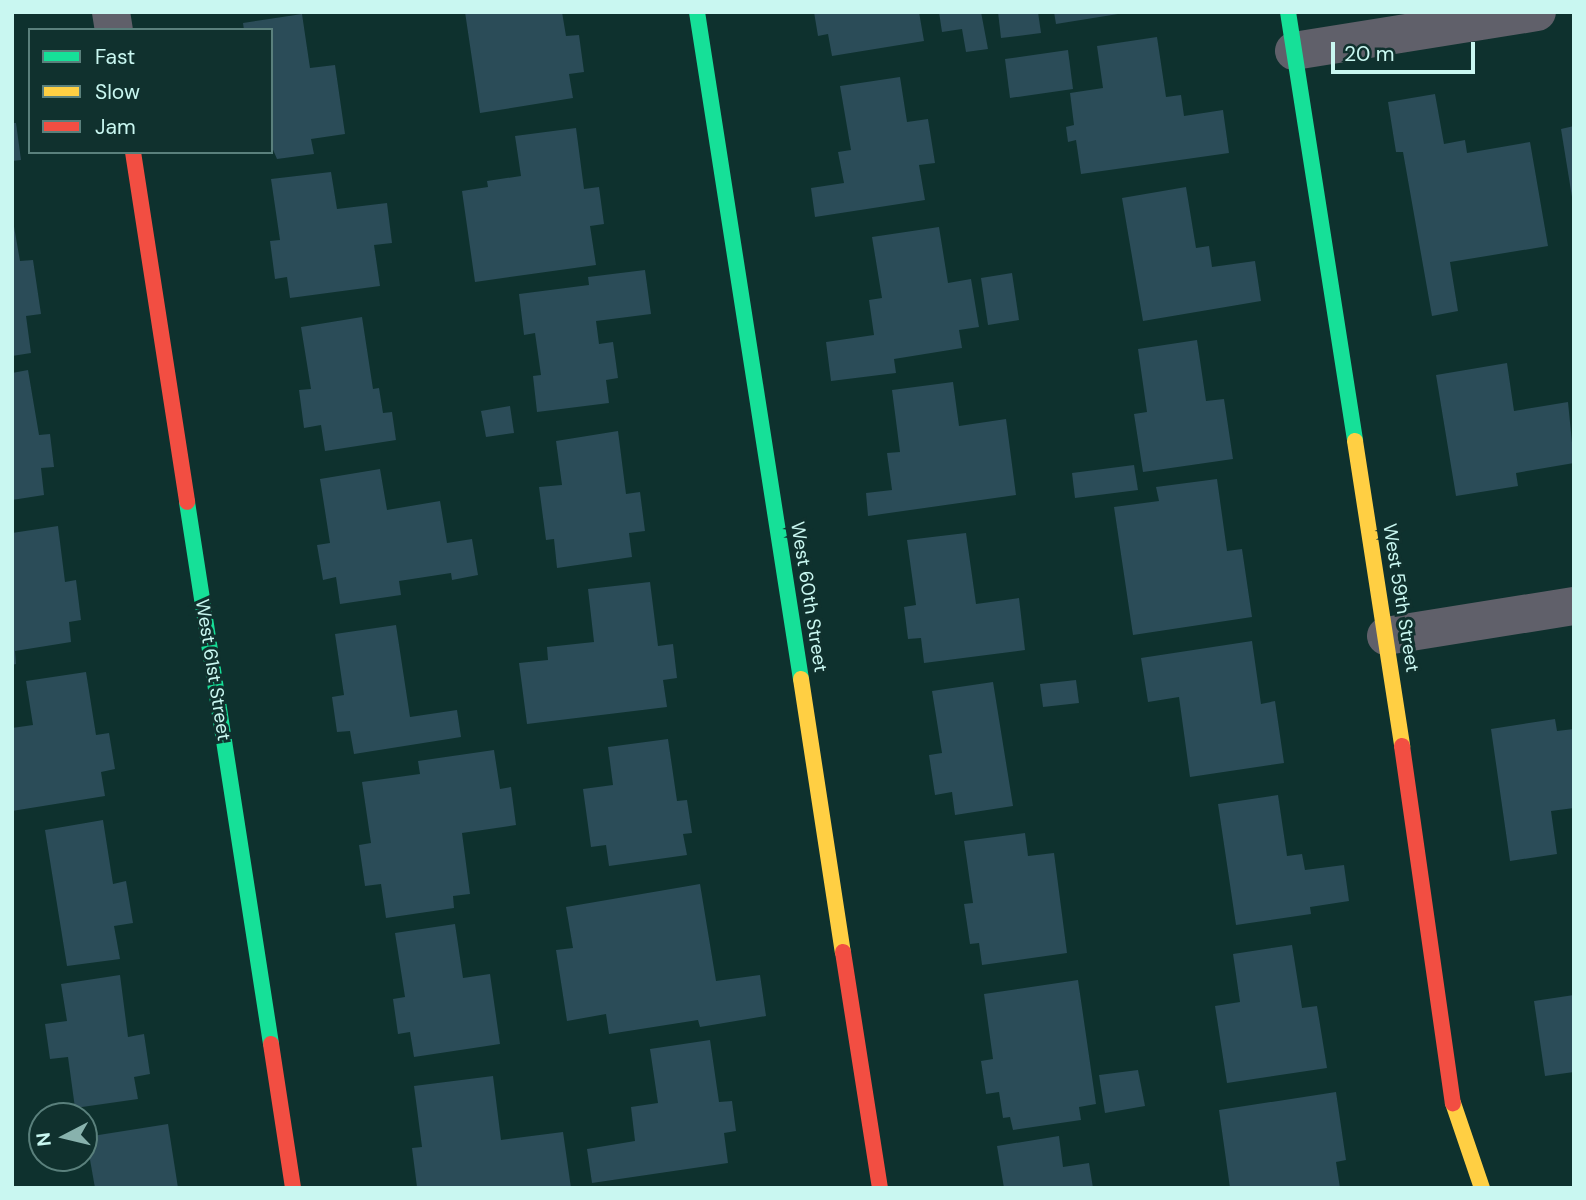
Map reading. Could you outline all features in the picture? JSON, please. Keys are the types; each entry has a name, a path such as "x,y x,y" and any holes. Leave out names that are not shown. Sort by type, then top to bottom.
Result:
{"street":[{"name":"West 60th Street","path":"697,12 880,1188"},
{"name":"West 59th Street","path":"1288,12 1386,636 1455,1119 1482,1188"},
{"path":"1294,51 1537,12"},
{"name":"West 61st Street","path":"133,154 293,1188"},
{"path":"1386,636 1574,606"}],"building":[{"path":"465,12 562,12 566,36 579,35 584,72 569,74 573,98 480,113"},
{"path":"814,12 919,12 924,41 832,56 828,34 818,36"},
{"path":"939,12 981,12 988,49 966,52 962,29 942,32"},
{"path":"998,12 1038,12 1041,33 1001,38"},
{"path":"1054,12 1118,12 1118,14 1056,24"},
{"path":"302,14 310,68 335,65 345,134 311,139 314,154 277,159 273,150 273,28 244,28 243,23"},
{"path":"1157,37 1166,97 1181,95 1184,116 1223,110 1229,153 1081,174 1076,140 1068,142 1066,127 1074,125 1070,93 1103,88 1097,46"},
{"path":"1068,50 1073,89 1010,98 1005,59"},
{"path":"900,77 907,122 928,119 935,163 919,165 925,200 815,217 811,188 844,183 838,152 851,150 840,86"},
{"path":"1435,94 1444,144 1465,140 1467,153 1530,142 1548,246 1450,262 1458,311 1432,316 1403,152 1396,152 1388,102"},
{"path":"12,123 16,123 21,160 12,161"},
{"path":"1574,126 1574,197 1572,197 1561,129"},
{"path":"576,128 584,189 599,187 604,224 590,226 596,265 475,282 462,191 488,187 487,181 521,176 515,136"},
{"path":"331,172 337,209 387,203 392,243 374,245 380,286 290,298 287,277 275,279 270,241 280,240 271,179"},
{"path":"1186,187 1196,248 1209,246 1212,267 1255,261 1261,301 1143,321 1122,198"},
{"path":"12,215 20,261 33,260 41,314 26,316 31,353 12,356"},
{"path":"939,227 948,283 971,279 979,327 959,330 962,348 894,359 896,373 831,381 826,342 874,335 869,300 882,298 872,237"},
{"path":"645,270 651,314 596,321 599,344 613,342 618,378 606,380 609,403 537,412 533,376 541,375 535,333 524,335 519,294 589,285 588,277"},
{"path":"1012,273 1019,320 988,325 981,278"},
{"path":"362,317 373,389 379,388 383,413 392,412 396,440 325,451 321,425 304,428 299,390 311,389 301,327"},
{"path":"1197,340 1206,401 1224,399 1233,459 1143,472 1134,414 1147,412 1138,349"},
{"path":"1507,363 1514,411 1568,402 1574,463 1516,473 1518,486 1456,496 1436,375"},
{"path":"28,370 39,435 50,434 54,467 41,468 44,495 12,500 12,373"},
{"path":"953,382 959,426 1006,419 1016,495 868,516 866,493 892,490 887,453 900,452 892,390"},
{"path":"510,406 514,433 486,437 481,411"},
{"path":"618,431 626,494 640,492 645,531 629,533 632,557 557,568 554,539 546,540 539,487 562,485 556,441"},
{"path":"1134,465 1138,490 1075,498 1072,473"},
{"path":"380,469 387,510 440,501 447,543 472,539 478,575 452,580 451,573 399,581 401,595 340,604 336,577 323,580 317,545 330,543 320,479"},
{"path":"1217,479 1227,551 1242,549 1252,617 1133,635 1114,507 1159,501 1156,487"},
{"path":"58,526 65,582 76,580 81,620 69,622 71,642 15,651 16,664 12,665 12,533"},
{"path":"966,533 976,604 1019,598 1025,650 924,663 921,638 908,639 904,607 916,605 907,540"},
{"path":"650,582 658,646 673,644 677,678 663,680 667,707 527,724 519,663 548,660 547,647 594,642 588,589"},
{"path":"396,625 410,717 457,710 461,737 354,754 350,731 337,732 332,697 344,695 335,634"},
{"path":"1252,641 1261,704 1275,701 1284,763 1190,777 1179,697 1148,702 1141,658"},
{"path":"86,672 96,735 109,733 115,769 101,772 105,796 12,811 12,728 33,725 26,681"},
{"path":"1076,680 1079,703 1043,707 1040,684"},
{"path":"993,682 1013,806 955,815 952,792 935,795 929,755 942,753 932,691"},
{"path":"1555,719 1557,731 1574,729 1574,808 1551,811 1557,854 1510,861 1491,729"},
{"path":"668,739 677,801 687,800 692,833 683,834 687,855 609,866 606,845 591,847 583,789 613,785 608,747"},
{"path":"494,750 500,789 511,787 516,825 462,833 470,894 453,896 454,908 386,918 381,884 365,886 359,845 371,843 362,782 420,774 418,761"},
{"path":"1278,795 1287,856 1302,854 1305,870 1344,865 1349,901 1310,907 1311,914 1236,925 1218,804"},
{"path":"103,820 113,884 126,881 133,923 114,926 120,959 67,966 45,830"},
{"path":"1025,833 1028,856 1054,853 1067,953 982,965 979,943 970,944 964,904 973,903 964,841"},
{"path":"700,884 716,981 760,975 766,1016 700,1027 698,1020 609,1034 606,1014 567,1021 556,950 573,948 566,907"},
{"path":"455,924 463,978 490,974 500,1044 414,1057 410,1032 398,1034 393,999 405,997 395,933"},
{"path":"1292,945 1302,1008 1317,1006 1327,1068 1227,1083 1215,1006 1240,1002 1233,954"},
{"path":"120,975 128,1037 144,1034 150,1074 134,1077 138,1099 98,1105 98,1102 74,1102 68,1057 50,1059 45,1024 67,1021 61,984"},
{"path":"1078,980 1096,1104 1079,1107 1081,1120 1013,1130 1010,1117 1003,1118 999,1092 986,1094 981,1061 993,1059 984,994"},
{"path":"1574,995 1574,1072 1545,1076 1534,1001"},
{"path":"710,1040 719,1102 732,1101 736,1131 724,1133 728,1163 592,1183 587,1149 635,1141 631,1107 658,1103 650,1049"},
{"path":"1138,1070 1145,1106 1105,1113 1099,1075"},
{"path":"493,1076 501,1140 563,1132 571,1188 417,1187 412,1148 422,1147 414,1086"},
{"path":"1336,1092 1346,1160 1336,1162 1340,1188 1230,1188 1219,1110"},
{"path":"168,1124 178,1188 95,1188 92,1172 98,1172 98,1135"},
{"path":"1059,1136 1063,1167 1089,1163 1093,1188 1004,1188 997,1146"}],"traffic: fast":[{"path":"697,12 801,679"},
{"path":"1288,12 1355,441"},
{"path":"187,502 271,1044"}],"traffic: slow":[{"path":"1355,441 1402,746"},
{"path":"801,679 843,952"},
{"path":"1453,1103 1482,1188"}],"traffic: jam":[{"path":"133,154 187,502"},
{"path":"1402,746 1453,1103"},
{"path":"843,952 880,1188"},
{"path":"271,1044 293,1188"}]}
